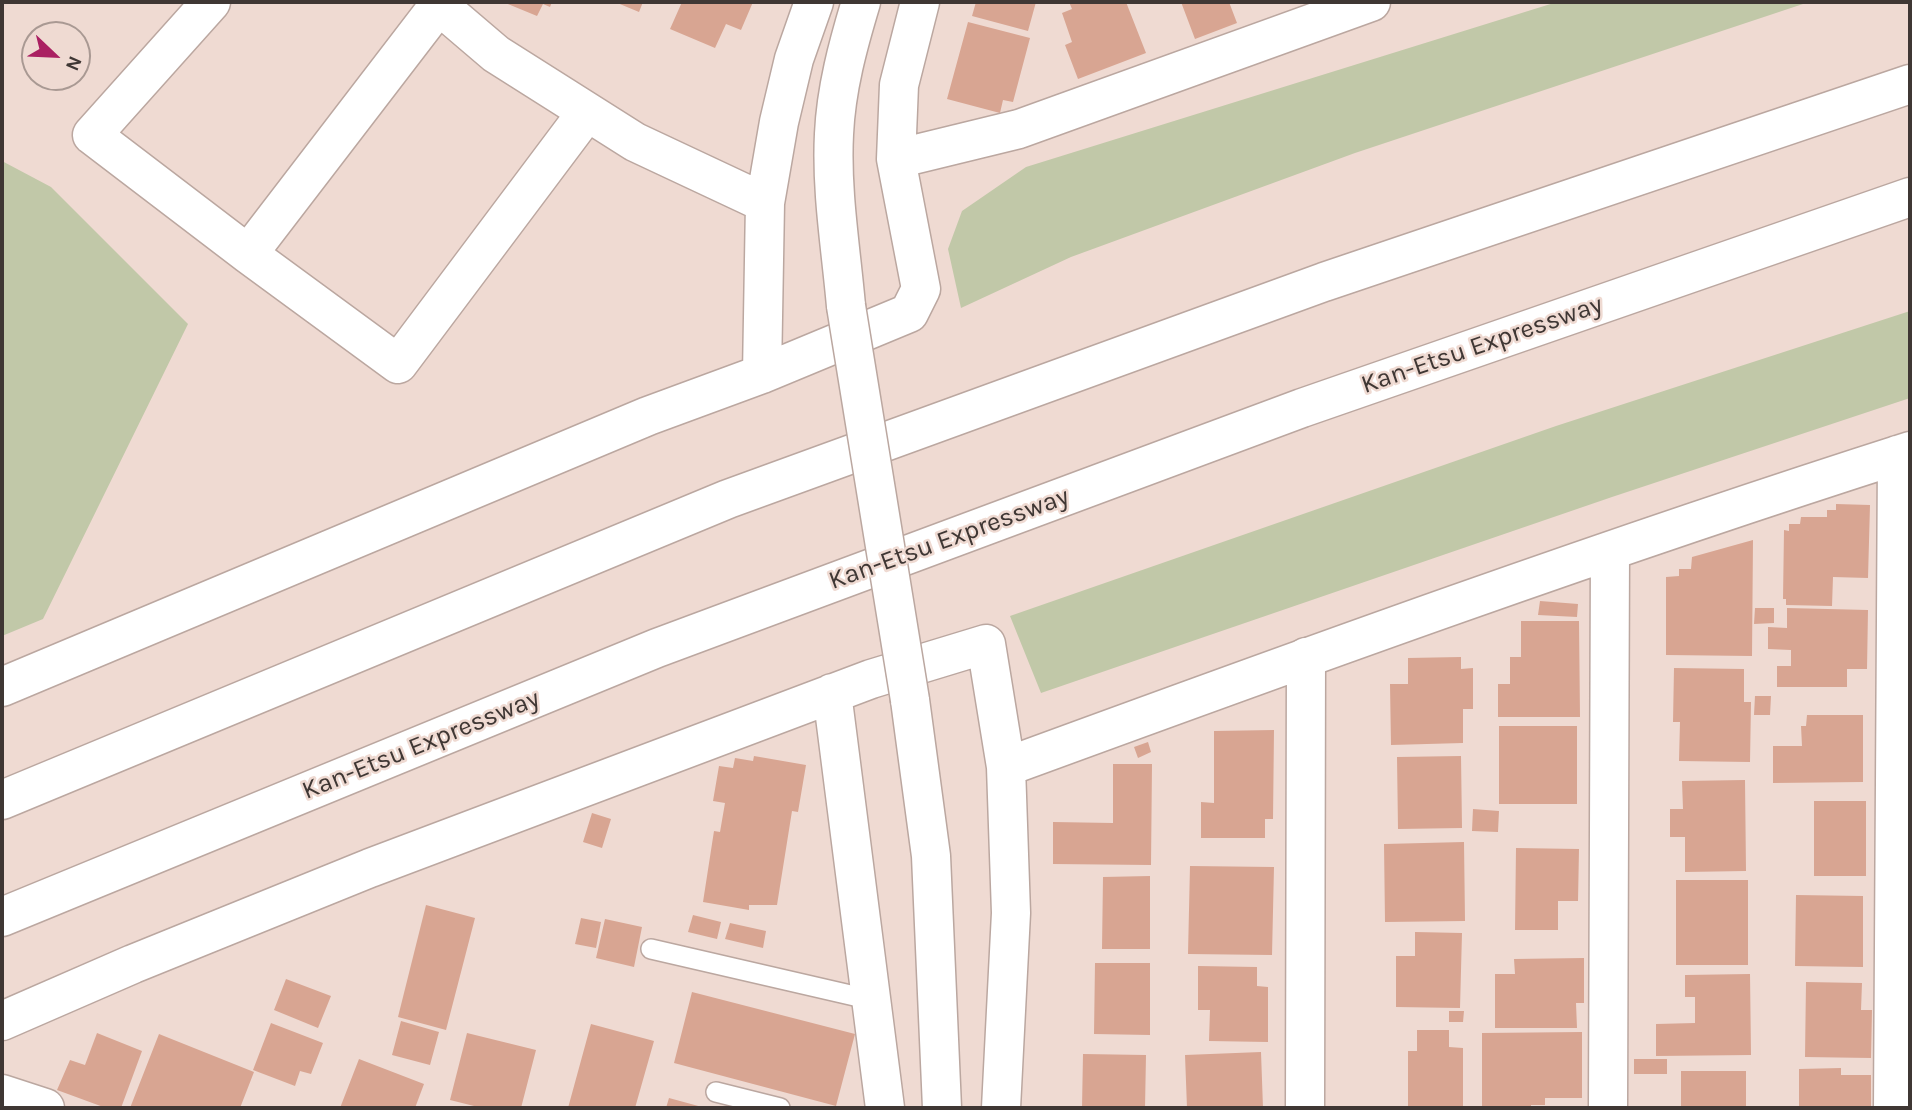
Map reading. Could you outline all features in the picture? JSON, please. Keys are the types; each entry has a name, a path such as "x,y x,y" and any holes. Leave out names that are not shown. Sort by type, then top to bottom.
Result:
{"main road":[{"path":"211,2 92,135 398,364 587,112"},
{"path":"762,373 765,203 791,72 814,2"},
{"path":"861,2 845,56 834,132 834,179 846,306 910,700 931,856 942,1108"},
{"path":"2,687 648,416 909,313 921,289 896,159 899,85 920,2"},
{"path":"896,159 1019,129 1371,2"},
{"path":"248,254 437,3 496,54 635,142 765,203"},
{"path":"2,800 728,499 1324,282 1910,84"},
{"name":"Kan-Etsu Expressway","path":"2,917 657,648 1302,408 1910,197"},
{"path":"1006,767 1306,657 1610,551 1904,453 1893,1108"},
{"path":"1608,1108 1610,551"},
{"path":"2,1021 133,964 370,868 832,693 986,644 1006,767 1011,913 1001,1108"},
{"path":"1305,1108 1306,657"},
{"path":"832,693 885,1108"},
{"path":"2,1094 45,1108"}],"lane":[{"path":"651,949 872,1000"},
{"path":"716,1092 780,1108"}],"green space":[{"path":"1557,2 1809,2 1355,153 1071,257 961,308 948,249 962,211 1026,167"},
{"path":"2,161 51,187 188,324 43,619 2,636"},
{"path":"1910,311 1910,398 1041,693 1010,616 1556,426"}],"building":[{"path":"503,2 552,2 550,7 543,4 537,16"},
{"path":"615,2 643,2 639,12"},
{"path":"682,2 753,2 741,30 726,24 715,48 670,29"},
{"path":"976,2 1036,2 1028,31 972,16"},
{"path":"1069,2 1126,2 1146,53 1078,79 1065,45 1072,42 1062,13 1072,9"},
{"path":"1181,2 1229,2 1237,23 1195,39"},
{"path":"968,22 1030,38 1013,102 1003,100 1000,113 947,99"},
{"path":"1836,504 1870,505 1868,578 1833,577 1832,606 1786,605 1786,599 1783,599 1784,530 1789,531 1789,524 1800,524 1801,517 1827,517 1827,510 1836,510"},
{"path":"1753,540 1752,656 1666,655 1666,577 1679,576 1679,569 1691,569 1692,557"},
{"path":"1540,601 1578,604 1577,617 1538,615"},
{"path":"1755,608 1774,608 1774,623 1754,624"},
{"path":"1787,608 1868,610 1867,669 1847,669 1847,687 1777,687 1777,666 1791,666 1791,650 1768,649 1768,627 1787,628"},
{"path":"1521,621 1579,621 1580,717 1498,717 1498,684 1510,684 1510,657 1521,657"},
{"path":"1461,657 1461,669 1473,668 1473,709 1463,709 1463,743 1391,745 1390,684 1408,684 1408,658"},
{"path":"1674,668 1744,669 1744,702 1751,702 1750,762 1679,761 1680,722 1673,722"},
{"path":"1755,696 1771,696 1770,715 1754,715"},
{"path":"1807,715 1863,715 1863,782 1773,783 1773,746 1802,746 1801,726 1806,726"},
{"path":"1499,726 1577,726 1577,804 1499,804"},
{"path":"1274,730 1273,819 1265,819 1265,838 1201,838 1201,802 1214,803 1214,731"},
{"path":"1148,742 1151,752 1138,758 1134,747"},
{"path":"754,756 806,765 798,812 792,811 777,905 749,905 749,910 703,902 714,831 720,832 725,803 713,801 719,766 733,768 735,758 753,761"},
{"path":"1461,756 1462,828 1398,829 1397,757"},
{"path":"1113,764 1152,764 1151,865 1053,864 1053,822 1113,823"},
{"path":"1745,780 1746,871 1685,872 1685,837 1670,837 1670,809 1683,809 1682,781"},
{"path":"1814,801 1866,801 1866,876 1814,876"},
{"path":"1473,809 1499,811 1498,832 1472,831"},
{"path":"592,813 611,819 602,848 583,842"},
{"path":"1464,842 1465,921 1385,922 1384,844"},
{"path":"1516,848 1579,849 1578,901 1558,901 1558,930 1515,930"},
{"path":"1190,866 1274,867 1272,955 1188,954"},
{"path":"1150,876 1150,949 1102,949 1103,877"},
{"path":"1676,880 1748,880 1748,965 1676,965"},
{"path":"1796,895 1863,896 1863,967 1795,966"},
{"path":"426,905 475,918 446,1030 398,1017"},
{"path":"693,915 721,922 717,939 688,932"},
{"path":"581,918 601,922 596,948 575,944"},
{"path":"605,919 642,927 634,967 596,958"},
{"path":"730,923 766,931 763,948 725,939"},
{"path":"1415,932 1462,933 1460,1008 1396,1007 1396,956 1415,956"},
{"path":"1584,958 1584,1003 1576,1003 1577,1028 1495,1028 1495,974 1515,974 1514,959"},
{"path":"1095,963 1150,963 1150,1035 1094,1034"},
{"path":"1198,966 1257,967 1257,986 1268,987 1268,1042 1209,1041 1210,1010 1198,1010"},
{"path":"1750,974 1751,1055 1656,1056 1656,1024 1695,1023 1695,997 1685,997 1685,975"},
{"path":"286,979 331,996 318,1028 274,1010"},
{"path":"1806,982 1862,983 1861,1010 1872,1010 1871,1058 1805,1057"},
{"path":"692,992 855,1034 836,1106 674,1063"},
{"path":"1449,1011 1464,1011 1463,1022 1449,1022"},
{"path":"401,1021 439,1032 430,1065 392,1055"},
{"path":"271,1023 323,1043 311,1074 300,1071 295,1086 253,1070"},
{"path":"591,1024 654,1041 635,1108 568,1108"},
{"path":"1417,1030 1449,1030 1449,1047 1463,1048 1463,1108 1408,1108 1408,1051 1417,1051"},
{"path":"1582,1032 1582,1098 1545,1098 1545,1105 1531,1105 1531,1108 1482,1108 1482,1033"},
{"path":"97,1033 142,1051 121,1108 106,1108 57,1090 70,1060 85,1065"},
{"path":"467,1033 536,1050 521,1108 482,1108 450,1100"},
{"path":"159,1034 254,1072 240,1108 130,1108"},
{"path":"1261,1052 1263,1108 1187,1108 1185,1055"},
{"path":"1083,1054 1146,1055 1145,1108 1082,1108"},
{"path":"359,1059 424,1084 415,1108 340,1108"},
{"path":"1634,1059 1667,1059 1667,1074 1634,1074"},
{"path":"1841,1068 1841,1075 1871,1075 1871,1108 1799,1108 1799,1069"},
{"path":"1681,1071 1746,1071 1746,1108 1681,1108"},
{"path":"669,1098 702,1107 702,1108 666,1108"}]}
